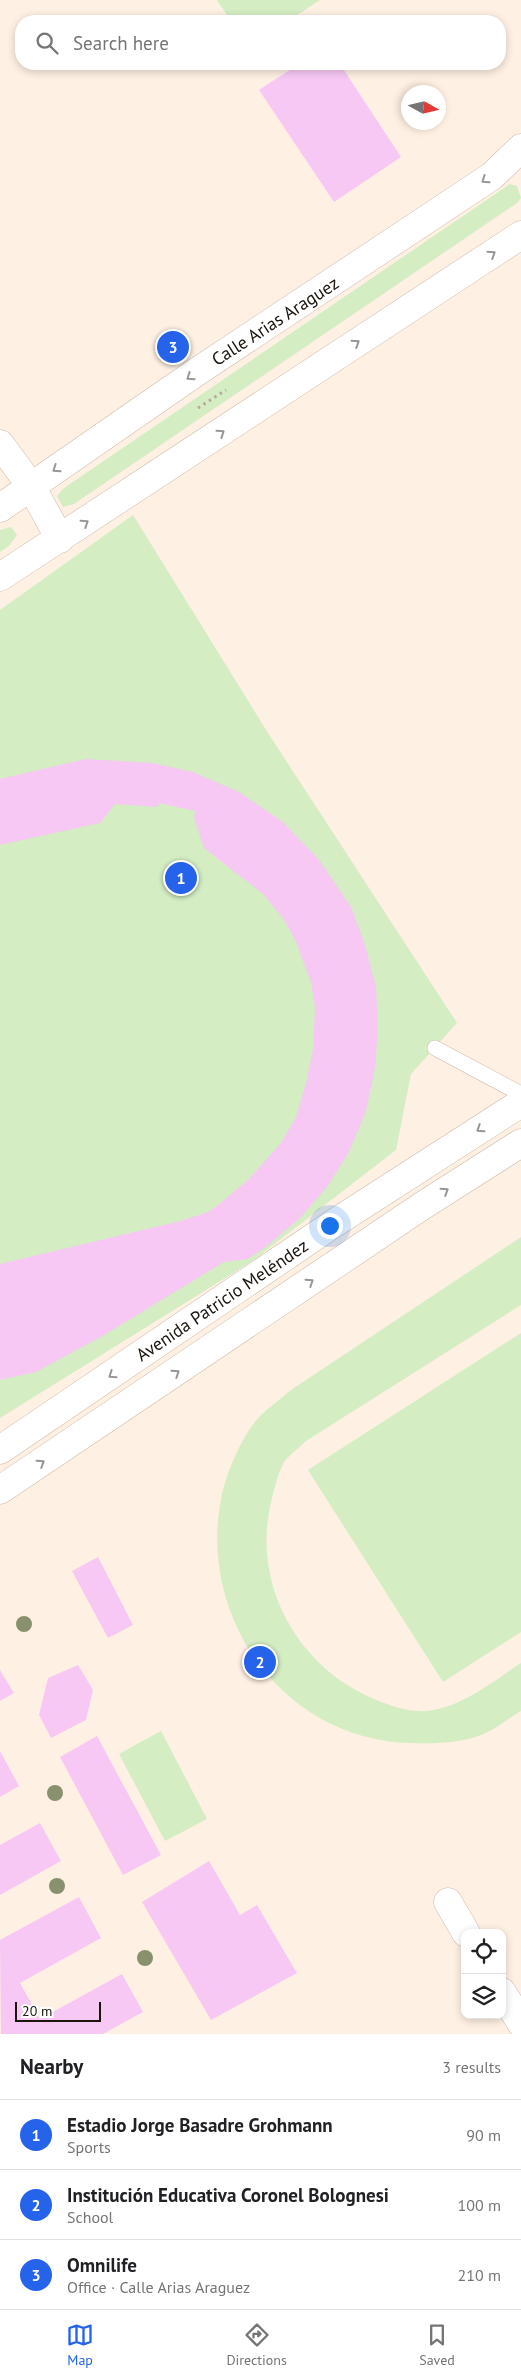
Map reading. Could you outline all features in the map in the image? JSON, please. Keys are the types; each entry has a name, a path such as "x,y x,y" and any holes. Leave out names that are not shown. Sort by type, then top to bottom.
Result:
{"street":[{"name":"Calle Arias Araguez","path":"0,508 195,373 492,176 520,150"},
{"path":"0,577 521,235"},
{"path":"0,444 31,486 60,539"},
{"name":"Avenida Patricio Meléndez","path":"0,1450 333,1224 521,1103"},
{"name":"Avenida Patricio Meléndez","path":"0,1490 422,1206 521,1143"},
{"path":"448,1902 464,1929"},
{"path":"506,1999 521,2023"}],"lane":[{"path":"435,1048 521,1094"}],"green space":[{"path":"217,0 320,0 297,15 227,15"},
{"path":"510,184 517,186 521,198 517,203 74,504 63,507 57,496 64,488"},
{"path":"133,515 268,733 457,1023 411,1074 396,1150 251,1262 0,1418 0,610"},
{"path":"11,527 17,535 9,546 0,552 0,530"},
{"path":"521,1237 521,1305 306,1441 284,1462 277,1480 267,1528 267,1557 273,1586 283,1613 298,1638 317,1660 339,1679 365,1695 387,1704 403,1709 427,1711 440,1709 464,1699 521,1663 521,1711 486,1733 459,1741 430,1743 411,1743 365,1737 324,1720 289,1696 260,1665 238,1628 223,1587 217,1544 221,1499 227,1478 247,1434 259,1417 271,1406 291,1390"},
{"path":"521,1333 521,1632 443,1682 308,1470"},
{"path":"161,1731 207,1819 165,1841 119,1754"}],"building":[{"path":"290,70 344,70 401,157 334,202 259,90"},
{"path":"86,759 153,763 193,772 239,792 283,822 320,861 351,907 365,945 376,987 378,1028 375,1068 366,1111 349,1152 327,1187 300,1218 267,1246 248,1259 224,1262 101,1337 36,1372 0,1380 0,1264 181,1221 208,1212 217,1206 249,1179 281,1143 296,1117 313,1049 315,1008 311,983 296,942 285,921 263,894 204,848 194,818 195,811 159,803 158,807 115,804 100,823 0,845 0,779"},
{"path":"98,1557 133,1625 108,1638 72,1571"},
{"path":"78,1665 93,1690 86,1720 51,1738 39,1715 48,1678"},
{"path":"0,1670 14,1693 0,1701"},
{"path":"97,1736 161,1855 123,1875 60,1757"},
{"path":"0,1751 19,1786 0,1797"},
{"path":"40,1823 61,1861 0,1895 0,1845"},
{"path":"209,1861 240,1915 257,1905 297,1973 211,2020 142,1902"},
{"path":"79,1897 101,1938 20,1983 40,2019 122,1974 143,2012 103,2034 1,2034 0,1940"}],"place":[{"name":"Omnilife","path":"173,347"},
{"name":"Estadio Jorge Basadre Grohmann","path":"181,878"},
{"name":"Institución Educativa Coronel Bolognesi","path":"260,1662"}]}
